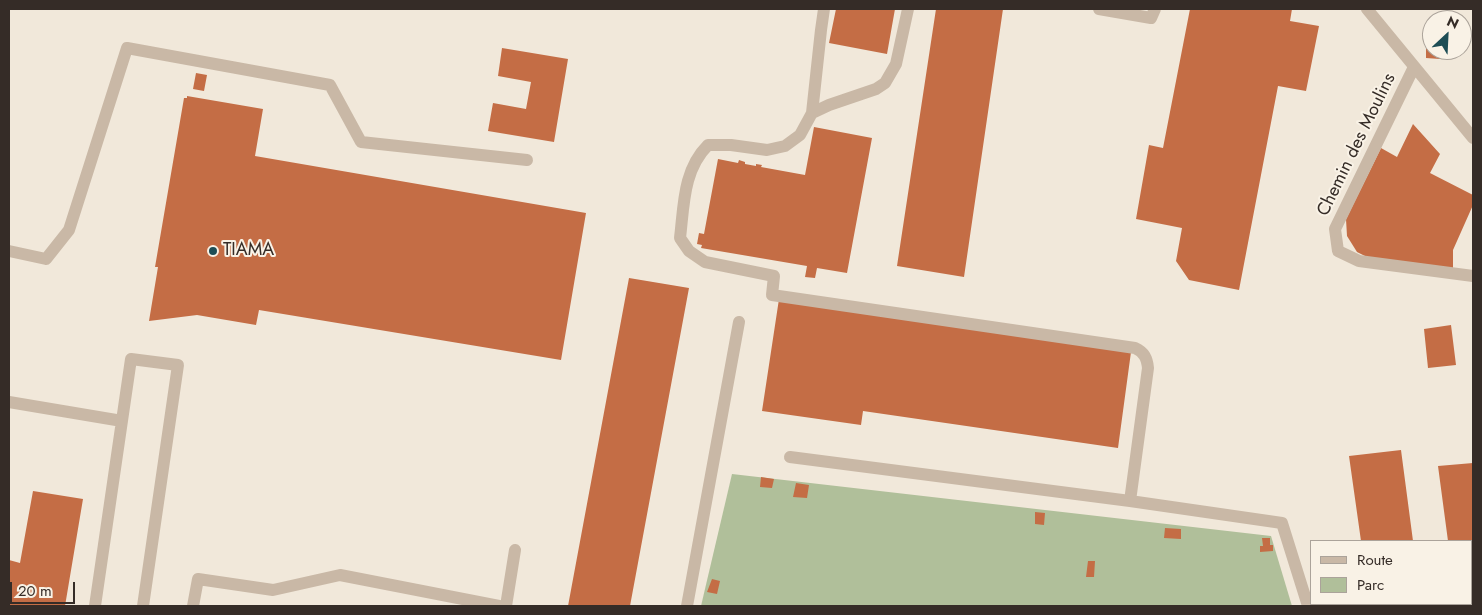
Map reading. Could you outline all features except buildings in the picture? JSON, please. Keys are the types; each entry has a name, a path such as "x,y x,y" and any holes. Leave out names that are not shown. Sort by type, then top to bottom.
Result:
{"street":[{"path":"824,9 812,113 800,135 784,146 767,150 731,145 708,145 698,156 689,174 680,238 688,251 705,262 774,276 772,295 1116,345 1135,348 1141,351 1148,360 1148,368 1130,501"},
{"path":"812,113 829,105 876,89 885,83 896,64 908,9"},
{"path":"1099,9 1151,18 1155,9"},
{"name":"Chemin des Moulins","path":"1367,9 1473,138"},
{"path":"9,251 46,259 69,230 128,48 330,85 361,142 527,160"},
{"name":"Chemin des Moulins","path":"1414,67 1336,229 1338,251 1359,261 1473,276"},
{"path":"687,606 739,322"},
{"path":"95,606 131,359 178,365 143,606"},
{"path":"9,402 122,421"},
{"path":"790,456 1282,523 1308,606"},
{"path":"506,606 515,550"},
{"path":"193,606 198,579 273,590 340,576 499,606"}],"green space":[{"path":"732,474 1271,536 1292,606 701,606"}],"place":[{"name":"TIAMA","path":"213,251"}]}
